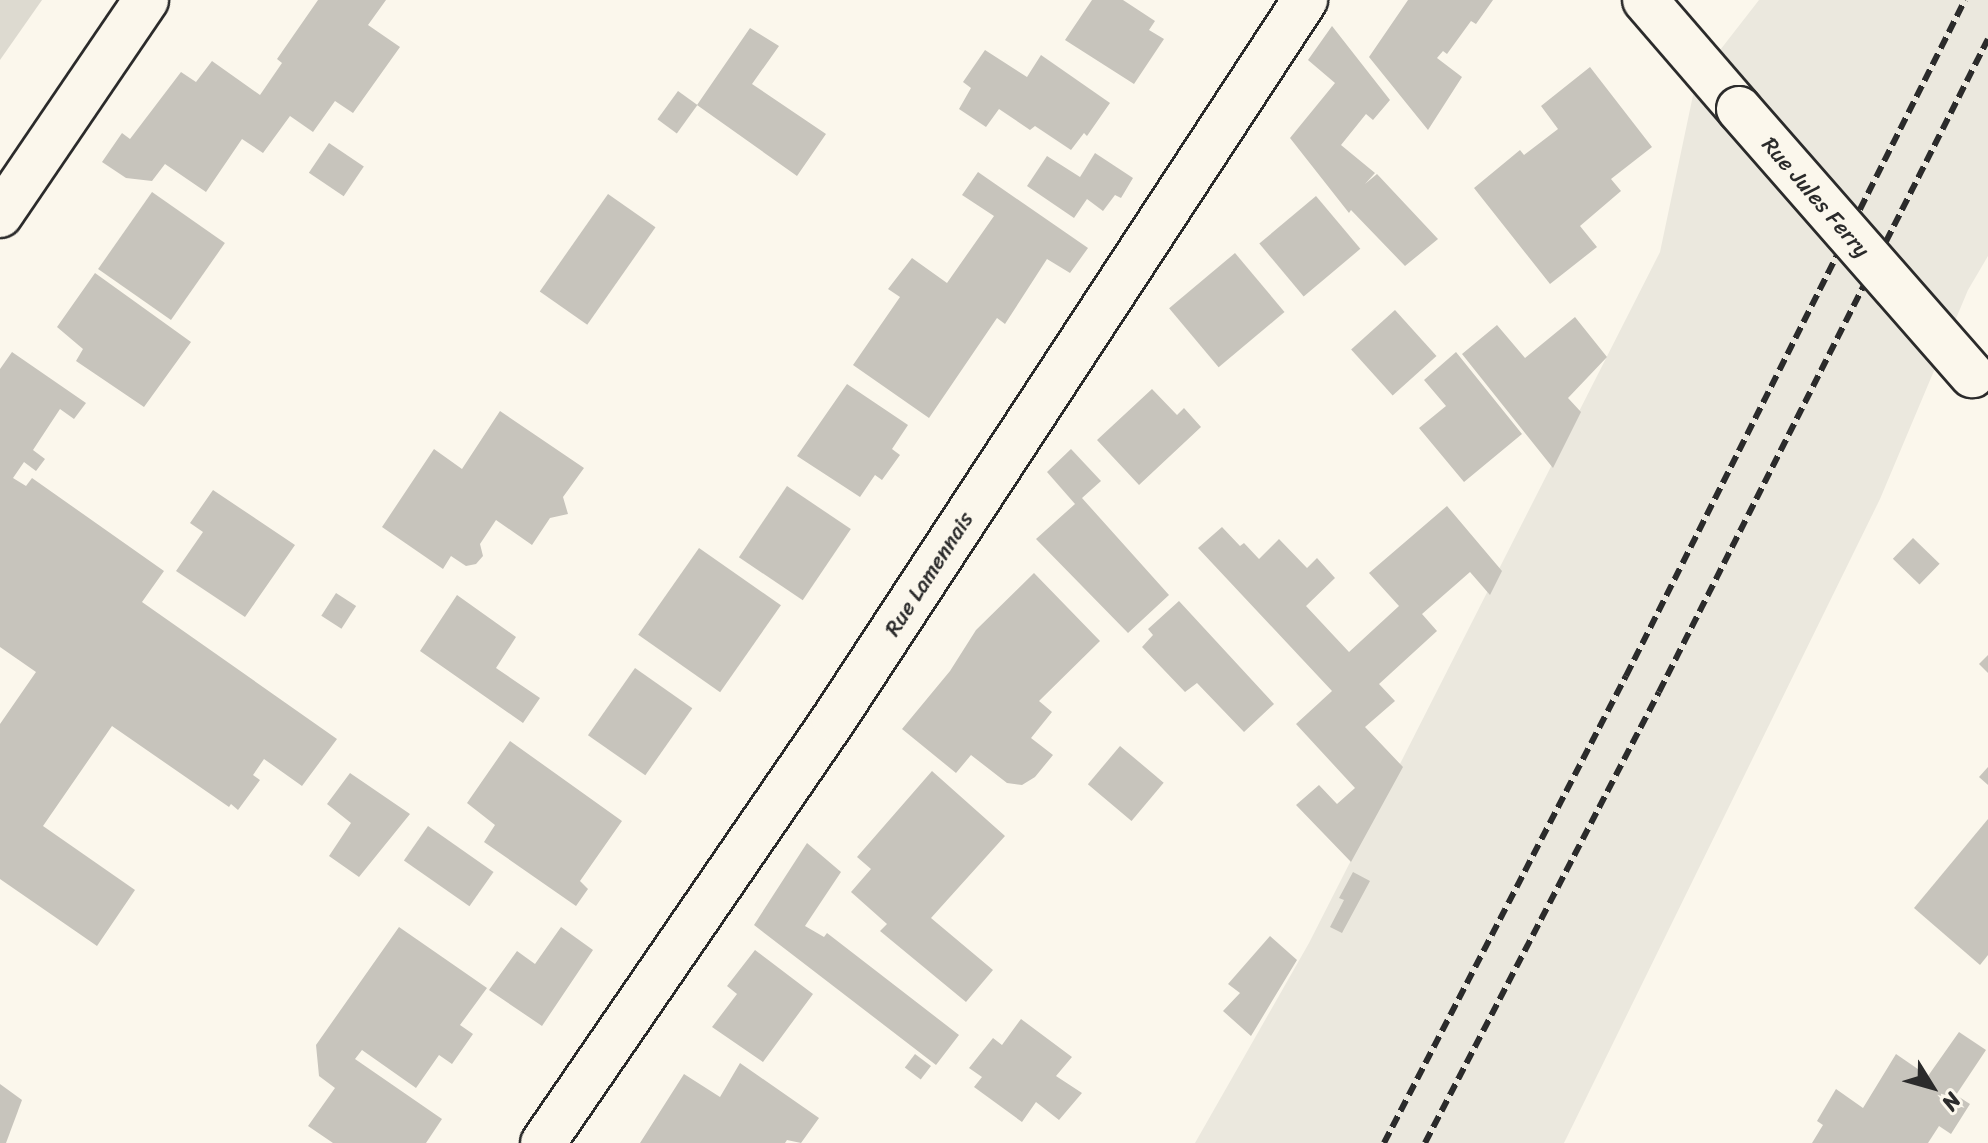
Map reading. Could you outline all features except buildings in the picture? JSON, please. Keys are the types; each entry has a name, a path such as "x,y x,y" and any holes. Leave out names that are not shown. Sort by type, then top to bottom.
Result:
{"street":[{"path":"0,215 146,0"},
{"name":"Rue Lamennais","path":"543,1143 834,719 1305,0"},
{"name":"Rue Jules Ferry","path":"1645,0 1980,384"}],"shaded area":[{"path":"0,0 42,0 0,60"},
{"path":"1759,0 1988,0 1988,256 1968,290 1880,499 1564,1143 1195,1143 1309,943 1660,252 1696,81"}],"railway":[{"path":"1384,1143 1626,676 1965,0"},
{"path":"1425,1143 1659,692 1988,39"}]}
